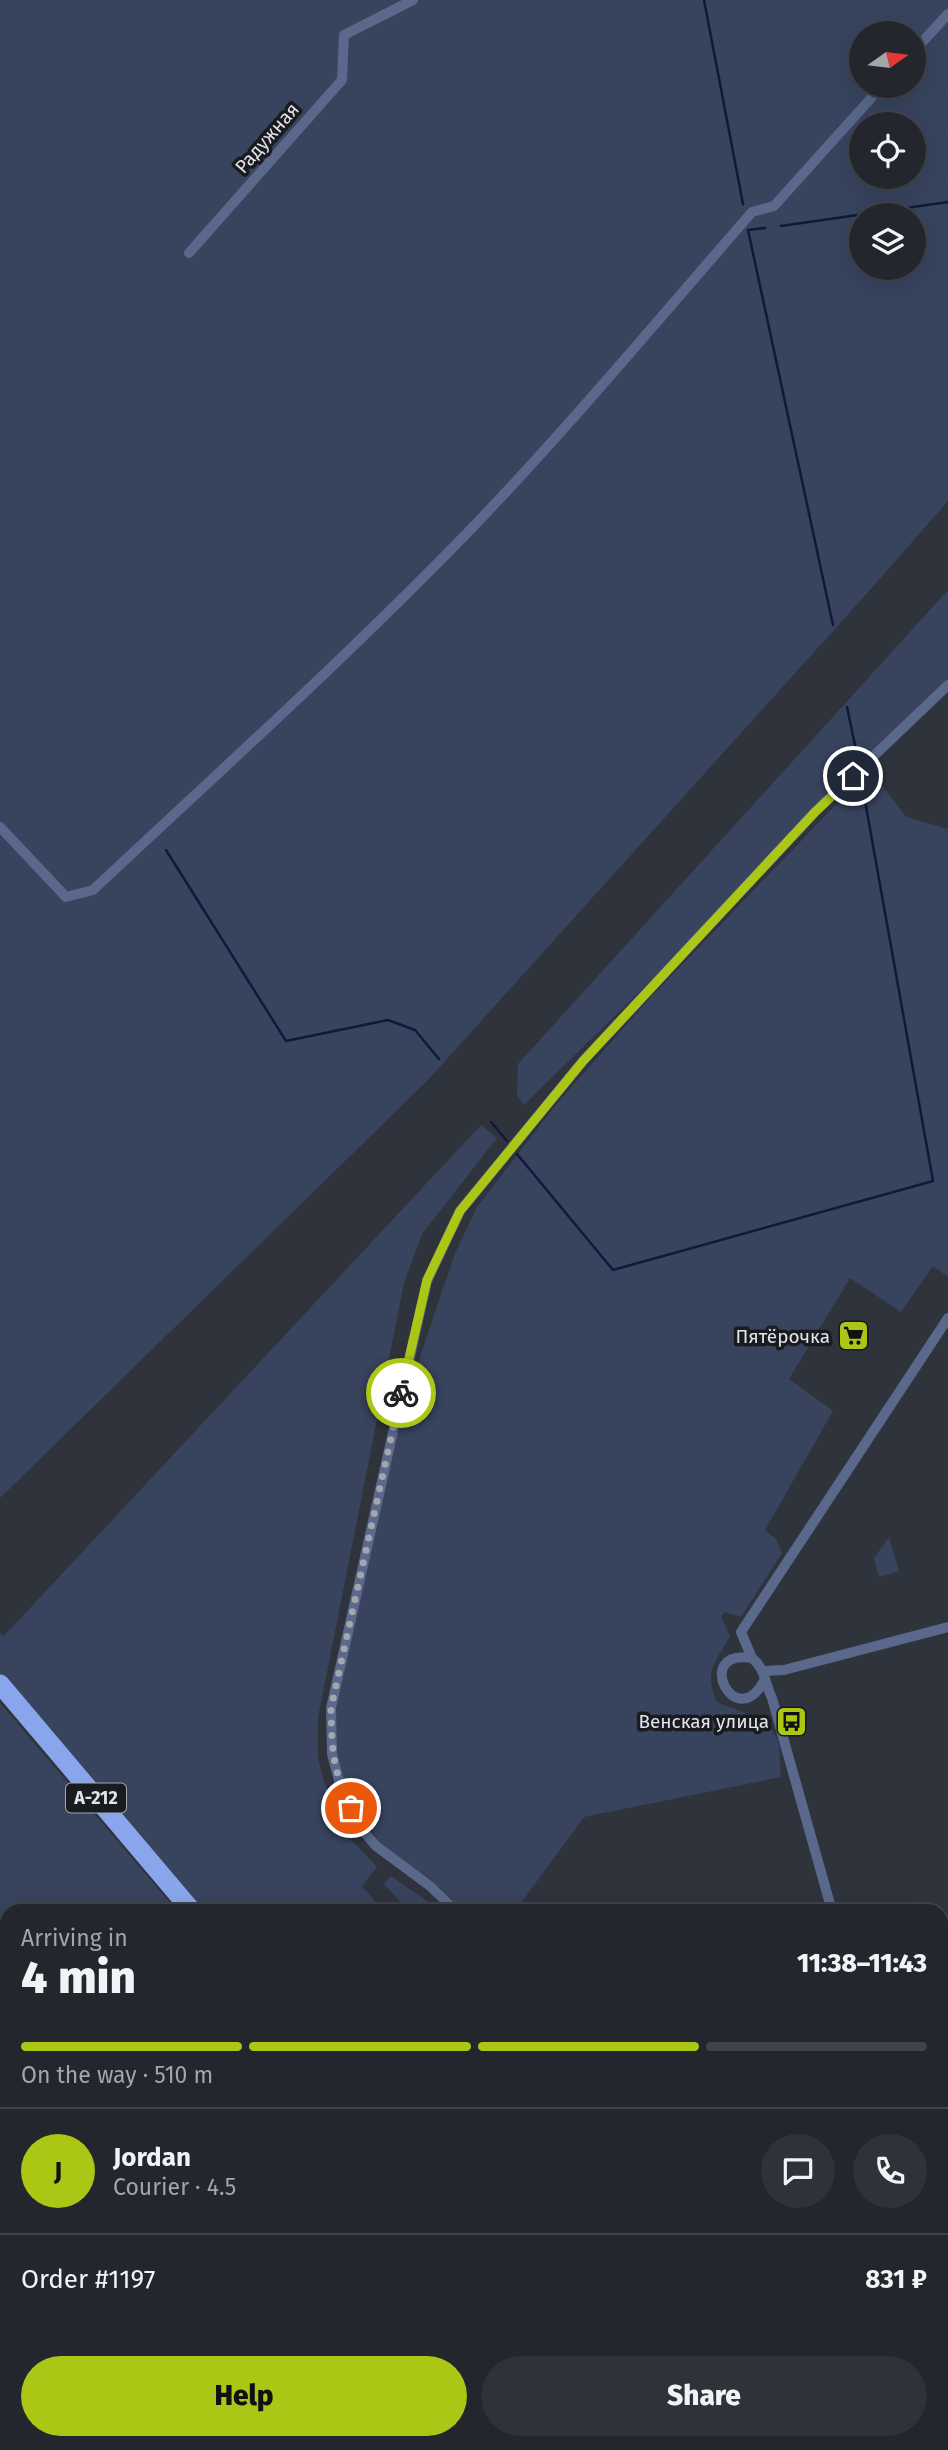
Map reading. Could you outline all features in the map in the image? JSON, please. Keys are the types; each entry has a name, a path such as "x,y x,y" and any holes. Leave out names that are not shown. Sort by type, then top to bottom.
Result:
{"highway":[{"name":"А-212","path":"0,1684 186,1904"}],"street":[{"name":"Радужная","path":"189,253 342,80 344,35 413,0"},
{"path":"926,38 948,14"},
{"path":"0,827 66,897 93,890 332,666 470,530 563,431 752,212 774,206 871,98"},
{"path":"449,1904 430,1886 376,1846 361,1828 341,1788 332,1755 331,1708 427,1280 460,1211 583,1061 815,812 948,685"},
{"path":"830,1904 772,1698 740,1632 948,1318"},
{"path":"763,1676 948,1627"},
{"path":"752,1658 739,1656 727,1662 721,1673 723,1687 732,1696 745,1699 757,1693 763,1676"}],"shaded area":[{"path":"0,0 948,0 948,501 428,1080 0,1498"},
{"path":"948,590 948,689 524,1105 517,1096 518,1064"},
{"path":"870,769 906,817 948,829 948,1277 933,1266 901,1312 850,1278 789,1379 833,1411 765,1530 776,1539 782,1553 741,1617 725,1612 721,1616 730,1636 711,1675 717,1702 754,1717 775,1735 779,1744 781,1777 584,1817 520,1904 457,1904 428,1877 402,1862 380,1843 346,1787 336,1753 336,1708 373,1536 410,1387 455,1253 477,1207 554,1107 649,999"},
{"path":"481,1125 497,1138 422,1234 404,1283 318,1718 318,1757 323,1779 348,1836 377,1867 362,1886 377,1904 194,1904 0,1680 0,1633 4,1636"},
{"path":"889,1537 899,1571 879,1577 874,1558"},
{"path":"0,1703 171,1904 0,1904"},
{"path":"391,1876 432,1904 402,1904 384,1884"}],"waterway":[{"path":"704,0 743,204"},
{"path":"781,226 948,202"},
{"path":"765,228 748,230 833,625"},
{"path":"847,707 857,755"},
{"path":"517,1154 613,1270 933,1181 862,784"},
{"path":"166,850 286,1041 388,1020 415,1030 439,1059"},
{"path":"491,1122 507,1141"}],"way so far":[{"path":"351,1808 341,1788 332,1755 331,1708 401,1393"}],"place":[{"name":"Пятёрочка","path":"853,1336"},
{"name":"Венская улица","path":"792,1721"}],"route":[{"path":"401,1393 427,1280 460,1211 583,1061 815,812 853,776"}]}
